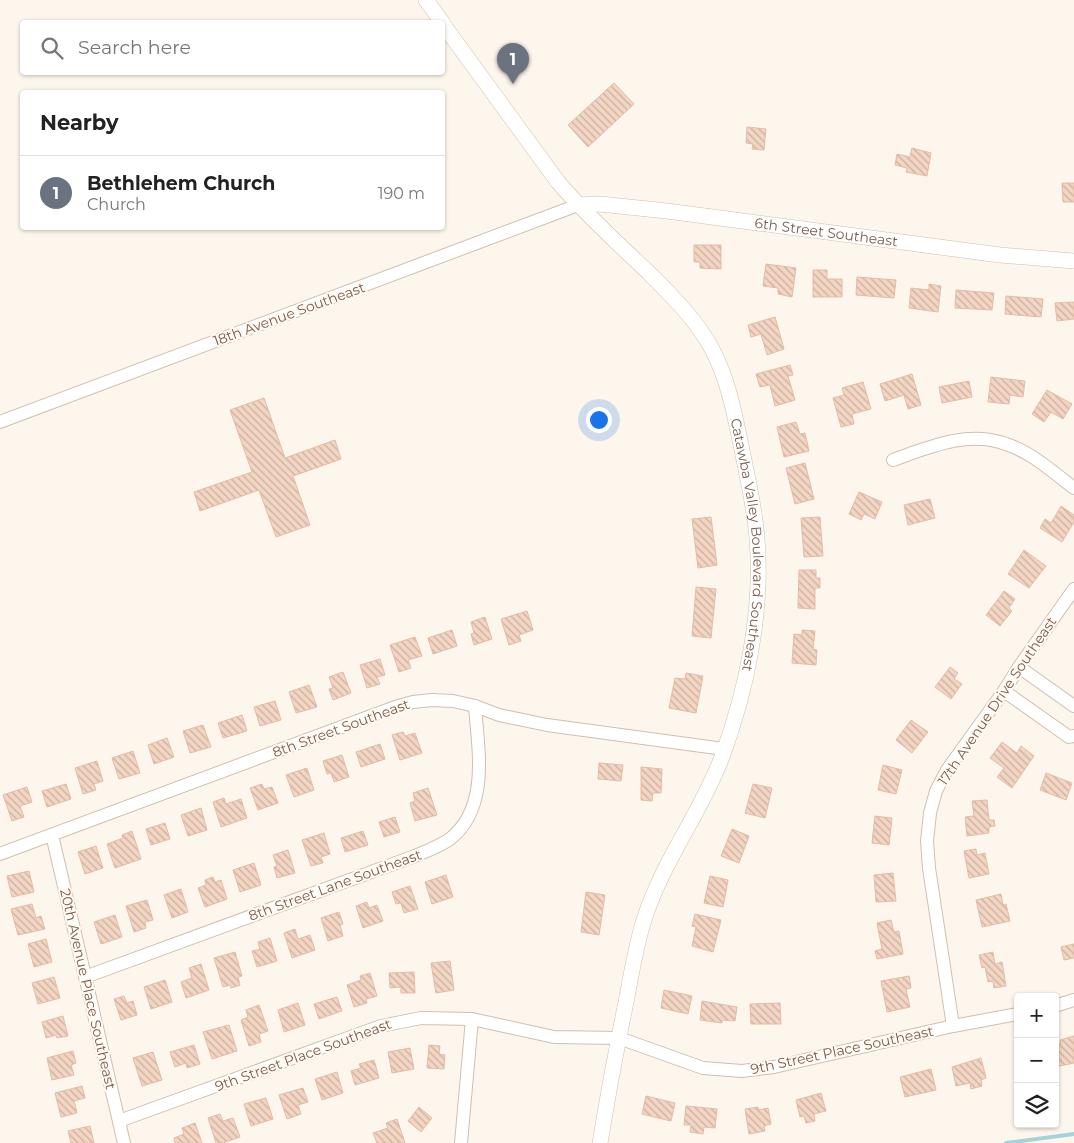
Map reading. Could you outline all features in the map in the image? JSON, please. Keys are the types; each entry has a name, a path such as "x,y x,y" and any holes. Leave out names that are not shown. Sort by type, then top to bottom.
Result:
{"street":[{"name":"Catawba Valley Boulevard Southeast","path":"426,0 440,20"},
{"name":"Catawba Valley Boulevard Southeast","path":"445,27 552,175 578,205 669,293 701,331 723,370 731,399 757,536 759,558 755,618 750,651 733,722 708,787 668,864 647,911 636,951 618,1038 600,1143"},
{"name":"6th Street Southeast","path":"578,205 600,204 657,210 1000,255 1074,261"},
{"name":"18th Avenue Southeast","path":"0,422 578,205"},
{"path":"893,460 955,440 991,440 1007,444 1024,452 1074,488"},
{"name":"17th Avenue Drive Southeast","path":"953,1026 929,868 927,841 930,813 936,791 947,770 1074,589"},
{"path":"1019,667 1074,706"},
{"path":"1004,691 1069,737 1074,736"},
{"name":"8th Street Southeast","path":"0,854 395,707 413,702 432,700 453,701 475,706 499,715 546,725 724,749"},
{"name":"8th Street Lane Southeast","path":"85,977 416,856 449,840 466,819 474,804 478,789 479,765 475,706"},
{"name":"20th Avenue Place Southeast","path":"52,835 124,1143"},
{"path":"1059,1005 1074,1000"},
{"name":"9th Street Place Southeast","path":"120,1121 381,1026 421,1018 472,1019 554,1037 618,1038 702,1068 742,1071 774,1067 953,1026 1014,1015"},
{"path":"461,1143 472,1019"}],"building":[{"path":"614,83 634,104 588,147 568,125"},
{"path":"747,127 766,129 764,150 752,149 753,144 746,143"},
{"path":"912,148 931,153 927,176 906,172 907,168 895,165 897,154 910,157"},
{"path":"1062,183 1074,183 1074,202 1063,202"},
{"path":"694,245 721,245 721,269 700,268 700,262 694,262"},
{"path":"766,264 796,268 792,297 778,294 778,288 763,286"},
{"path":"813,270 827,270 827,279 842,279 842,297 813,297"},
{"path":"857,277 896,280 894,298 856,295"},
{"path":"929,284 941,286 938,312 909,308 911,288 929,290"},
{"path":"956,290 994,293 992,310 955,308"},
{"path":"1006,296 1043,299 1041,317 1005,314"},
{"path":"1074,302 1074,319 1057,321 1055,303"},
{"path":"775,317 784,349 767,355 761,334 751,337 748,325"},
{"path":"790,365 793,375 788,376 795,400 775,406 770,385 760,387 756,374"},
{"path":"912,374 921,405 908,409 904,395 885,401 880,384"},
{"path":"991,377 1025,381 1023,397 1010,395 1009,404 988,402"},
{"path":"969,381 972,397 942,403 939,387"},
{"path":"863,382 871,409 852,414 854,424 841,427 833,398 844,395 842,388"},
{"path":"1047,390 1072,404 1063,419 1051,412 1044,422 1032,414"},
{"path":"264,398 285,458 335,440 341,459 293,476 310,525 276,537 259,490 200,511 194,492 252,472 230,410"},
{"path":"796,422 800,434 805,433 809,451 784,457 777,427"},
{"path":"805,463 814,499 795,504 786,468"},
{"path":"859,492 882,502 875,519 864,514 861,520 849,514"},
{"path":"930,499 935,518 908,525 904,505"},
{"path":"1061,506 1074,515 1074,522 1062,542 1040,528 1045,519 1051,523"},
{"path":"711,517 717,565 698,568 692,519"},
{"path":"820,517 823,556 804,557 801,518"},
{"path":"1024,550 1046,566 1029,588 1008,574"},
{"path":"799,570 816,570 816,578 820,578 820,588 815,588 815,609 798,608"},
{"path":"696,587 716,589 711,638 692,636"},
{"path":"1004,591 1015,599 1009,608 1012,611 1000,626 986,615"},
{"path":"527,611 533,630 519,635 521,641 509,645 501,619"},
{"path":"485,617 492,639 474,645 471,634 474,633 471,622"},
{"path":"452,630 457,646 433,654 428,638"},
{"path":"802,630 815,631 813,649 817,650 816,665 792,663 794,634 802,635"},
{"path":"415,637 422,656 408,660 411,668 399,672 390,645"},
{"path":"380,659 385,675 377,677 380,684 367,688 360,665"},
{"path":"950,667 958,673 954,679 962,684 951,699 935,687"},
{"path":"343,672 351,693 333,700 329,689 333,688 329,677"},
{"path":"686,673 703,676 696,713 669,708 675,678 685,679"},
{"path":"309,685 317,707 296,713 289,692"},
{"path":"275,701 281,720 260,726 254,707"},
{"path":"242,715 247,731 223,738 218,723"},
{"path":"911,720 928,732 912,753 896,740"},
{"path":"203,725 211,747 190,753 183,731"},
{"path":"403,732 405,736 415,733 422,753 400,760 392,735"},
{"path":"167,738 174,757 154,764 148,745"},
{"path":"1002,742 1017,753 1021,746 1034,756 1012,788 997,777 1004,768 990,758"},
{"path":"380,744 385,759 361,767 356,752"},
{"path":"133,751 140,773 119,779 112,758"},
{"path":"342,755 349,777 334,782 331,773 327,774 323,761"},
{"path":"97,761 103,781 94,784 96,790 83,794 75,768"},
{"path":"599,763 623,765 621,781 598,779"},
{"path":"883,765 902,770 896,794 878,790"},
{"path":"641,767 662,769 661,793 653,793 652,801 641,800"},
{"path":"307,768 314,790 294,797 286,775"},
{"path":"1046,773 1072,783 1066,800 1040,790"},
{"path":"66,784 71,799 47,807 42,791"},
{"path":"262,784 264,789 272,787 278,803 258,810 250,788"},
{"path":"753,784 772,788 765,818 745,813"},
{"path":"27,787 32,802 20,806 24,817 12,821 3,795"},
{"path":"428,788 437,815 415,821 410,803 415,801 413,793"},
{"path":"224,798 226,804 241,799 247,818 221,827 213,802"},
{"path":"987,800 989,820 994,820 995,826 989,827 989,833 967,836 965,817 974,816 972,801"},
{"path":"201,808 207,830 188,836 181,815"},
{"path":"875,816 892,818 889,845 872,843"},
{"path":"395,817 400,832 384,837 379,822"},
{"path":"165,823 170,839 151,845 146,829"},
{"path":"732,829 749,836 739,863 721,856"},
{"path":"132,831 141,859 115,868 107,844 123,838 122,835"},
{"path":"363,831 368,845 345,852 341,838"},
{"path":"324,833 330,854 321,857 323,863 311,866 302,840"},
{"path":"96,846 103,868 85,874 78,852"},
{"path":"976,849 977,855 985,853 989,874 969,878 964,851"},
{"path":"288,850 295,873 277,878 274,867 277,866 273,855"},
{"path":"254,863 261,885 240,892 233,870"},
{"path":"29,871 34,892 12,897 7,876"},
{"path":"893,873 896,901 876,902 874,875"},
{"path":"446,875 453,897 432,904 425,882"},
{"path":"710,876 728,880 723,907 704,903"},
{"path":"213,877 215,882 221,880 227,899 205,907 198,888 206,885 205,880"},
{"path":"410,886 418,909 404,913 401,903 396,904 392,892"},
{"path":"181,889 188,912 172,918 164,895"},
{"path":"586,892 605,895 599,935 581,932"},
{"path":"1001,894 1003,905 1006,904 1010,921 982,927 976,900"},
{"path":"147,900 153,920 145,922 146,928 134,932 126,906"},
{"path":"367,902 369,908 377,905 383,921 363,928 356,906"},
{"path":"32,904 36,918 41,916 45,929 18,935 11,909"},
{"path":"339,912 343,924 340,925 343,936 328,941 321,918"},
{"path":"695,914 721,920 713,952 692,946 696,927 692,926"},
{"path":"115,915 122,937 101,944 94,922"},
{"path":"891,920 894,932 899,931 903,954 877,959 875,951 882,949 877,923"},
{"path":"295,929 298,939 310,935 315,950 292,958 284,933"},
{"path":"270,938 277,961 257,967 252,951 260,949 258,942"},
{"path":"46,939 52,962 34,967 28,944"},
{"path":"1074,944 1074,958 1064,960 1061,947"},
{"path":"235,952 242,976 238,977 240,985 231,988 230,985 223,987 214,958"},
{"path":"993,952 995,964 1002,962 1006,986 994,988 993,981 988,982 985,967 982,968 979,955"},
{"path":"450,961 454,990 436,993 431,963"},
{"path":"201,964 209,990 186,998 181,982 192,978 189,968"},
{"path":"414,972 415,993 401,993 401,987 390,988 389,973"},
{"path":"370,973 377,996 366,999 367,1003 354,1007 347,985 361,980 360,976"},
{"path":"909,976 911,988 906,989 910,1007 887,1012 881,981"},
{"path":"54,977 60,998 38,1004 32,983"},
{"path":"165,980 172,1002 151,1009 144,987"},
{"path":"664,990 692,996 688,1014 661,1008"},
{"path":"124,996 127,1003 133,1001 137,1015 121,1020 114,999"},
{"path":"337,997 342,1011 319,1019 314,1004"},
{"path":"702,1001 737,1007 735,1021 722,1020 722,1023 700,1020"},
{"path":"298,1003 305,1025 284,1032 278,1010"},
{"path":"780,1003 781,1024 751,1024 750,1004"},
{"path":"259,1005 268,1031 259,1034 261,1042 249,1046 241,1020 248,1017 246,1010"},
{"path":"63,1016 68,1036 57,1038 56,1035 46,1038 42,1022"},
{"path":"229,1025 237,1051 212,1059 203,1032"},
{"path":"1074,1036 1074,1063 1059,1066 1060,1040"},
{"path":"194,1045 200,1064 187,1068 186,1063 175,1067 170,1052"},
{"path":"429,1045 440,1046 439,1054 445,1055 444,1069 427,1068"},
{"path":"410,1048 414,1069 392,1073 388,1052"},
{"path":"73,1051 76,1063 71,1065 74,1075 52,1080 47,1058"},
{"path":"153,1052 162,1080 142,1086 133,1058"},
{"path":"981,1058 986,1078 981,1080 982,1086 971,1089 970,1083 956,1086 952,1067"},
{"path":"374,1060 379,1078 355,1085 351,1071 361,1068 359,1064"},
{"path":"931,1069 936,1090 905,1097 900,1077"},
{"path":"337,1072 343,1093 322,1100 315,1079"},
{"path":"82,1086 85,1098 74,1101 77,1113 61,1117 55,1093"},
{"path":"303,1088 308,1102 298,1105 301,1114 287,1119 279,1095"},
{"path":"821,1093 826,1111 814,1114 815,1121 806,1123 804,1116 800,1117 796,1100"},
{"path":"646,1096 675,1103 671,1121 642,1114"},
{"path":"266,1098 273,1119 251,1126 244,1104"},
{"path":"686,1106 717,1109 715,1128 704,1127 703,1134 690,1132 691,1125 684,1125"},
{"path":"419,1107 432,1118 421,1132 408,1121"},
{"path":"758,1107 759,1110 768,1108 771,1124 764,1126 765,1131 749,1134 745,1109"},
{"path":"220,1114 223,1121 233,1118 240,1137 223,1143 216,1143 208,1118"},
{"path":"397,1119 405,1143 377,1143 373,1133 388,1128 386,1123"},
{"path":"195,1123 202,1143 175,1143 174,1138 184,1134 182,1128"},
{"path":"90,1126 94,1143 71,1143 68,1131"}],"waterway":[{"path":"1006,1143 1074,1134"}],"place":[{"name":"Bethlehem Church","path":"513,84"}]}
